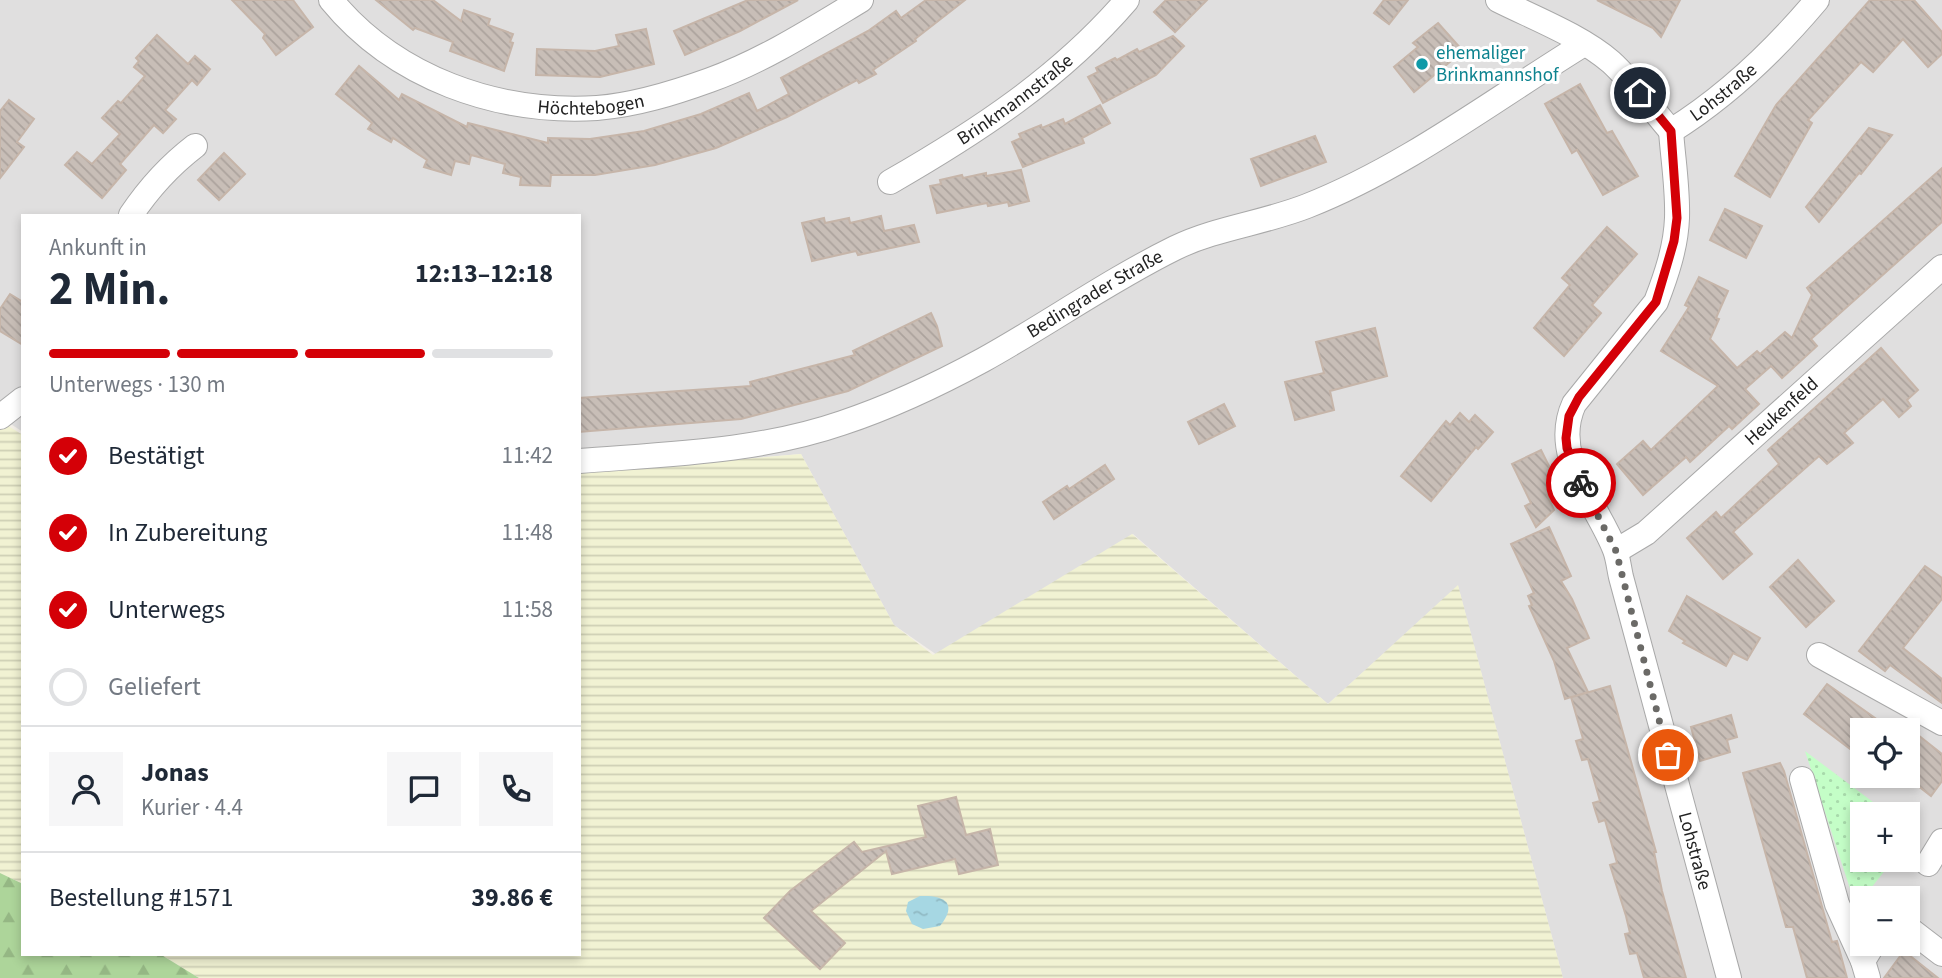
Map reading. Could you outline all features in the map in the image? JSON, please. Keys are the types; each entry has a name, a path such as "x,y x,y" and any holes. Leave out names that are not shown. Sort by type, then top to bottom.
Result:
{"street":[{"name":"Höchtebogen","path":"331,0 349,23 408,66 439,82 486,98 561,108 598,108 638,102 713,79 775,49 861,0"},
{"name":"Brinkmannstraße","path":"890,182 983,127 1020,100 1072,56 1127,0"},
{"path":"1498,0 1584,44 1608,60 1671,131"},
{"name":"Lohstraße","path":"1729,978 1616,551 1576,472 1567,448 1566,429 1569,416 1579,397 1656,302 1674,241 1677,218 1671,131 1735,84 1784,39 1817,0"},
{"name":"Bedingrader Straße","path":"581,461 755,445 841,424 869,413 974,364 1177,247 1306,206 1396,163 1584,44"},
{"path":"132,214 156,181 195,146"},
{"name":"Heukenfeld","path":"1616,551 1646,533 1942,267"},
{"path":"21,401 0,417 21,428"},
{"path":"1819,655 1942,723"},
{"path":"1802,779 1837,904 1868,961"},
{"path":"1928,864 1942,841"},
{"path":"1920,937 1942,954"}],"shaded area":[{"path":"0,0 1942,0 1942,978 1563,978 1458,586 1328,704 1133,534 937,655 894,625 801,454 581,473 581,214 21,214 21,431 0,417"}],"green space":[{"path":"0,421 21,434 21,883 0,873"},
{"path":"801,454 894,625 933,655 1132,534 1328,704 1458,585 1563,978 199,978 163,956 581,956 581,473"},
{"path":"1805,751 1850,785 1850,788 1854,788 1873,802 1850,802 1850,872 1884,872 1873,886 1850,886 1850,889"},
{"path":"0,873 21,883 21,956 163,956 199,978 0,978"}],"water":[{"path":"920,896 936,897 946,902 948,911 940,926 923,929 912,924 906,911 908,902"}],"building":[{"path":"232,0 293,0 313,27 276,55 263,38 265,34"},
{"path":"376,0 433,0 461,21 464,10 490,19 488,25 513,34 510,42 513,43 504,71 450,51 453,42 415,28 413,30"},
{"path":"748,0 798,0 740,31 685,55 674,31"},
{"path":"926,0 965,0 915,39 916,41 873,70 876,74 859,83 857,80 787,117 716,148 655,165 595,175 551,175 550,186 520,185 521,177 503,173 505,164 471,155 469,164 455,161 451,175 424,167 427,160 393,138 391,142 368,129 372,123 336,94 359,66 399,100 402,94 467,127 468,123 548,143 548,138 590,139 644,131 701,114 749,93 757,111 789,94 781,78 868,31 896,11 901,18"},
{"path":"1166,0 1207,0 1175,32 1154,12"},
{"path":"1384,0 1408,0 1389,24 1374,13"},
{"path":"1597,0 1680,0 1661,37 1653,28"},
{"path":"1870,0 1914,0 1942,32 1942,54 1928,67 1903,39 1873,72 1861,62 1808,120 1812,123 1770,197 1735,176 1776,105"},
{"name":"ehemaliger Brinkmannshof","path":"1438,23 1463,51 1414,92 1394,67 1418,47 1413,43"},
{"path":"646,29 654,64 600,77 536,75 537,49 595,51 619,46 616,35"},
{"path":"157,35 188,64 195,56 210,69 197,85 192,80 165,110 176,119 163,133 154,125 120,164 126,170 102,198 65,165 77,152 92,164 120,134 102,118 118,101 121,103 145,76 134,67 139,61 136,58"},
{"path":"1173,36 1184,46 1156,75 1103,103 1088,77 1098,72 1096,68"},
{"path":"1580,84 1607,133 1612,131 1638,176 1603,195 1577,150 1572,153 1545,104"},
{"path":"9,100 34,119 17,142 24,147 0,178 0,111"},
{"path":"1100,105 1110,123 1082,138 1084,143 1023,167 1012,142 1021,138 1019,134 1063,119 1065,124"},
{"path":"1869,128 1892,135 1819,222 1806,207"},
{"path":"1315,136 1326,162 1261,186 1251,159"},
{"path":"224,153 245,174 219,200 198,180"},
{"path":"1942,168 1942,222 1811,339 1817,346 1782,378 1771,366 1745,389 1759,404 1732,429 1729,426 1690,462 1686,457 1643,495 1617,464 1643,441 1651,450 1718,386 1661,351 1689,307 1685,305 1699,277 1728,291 1710,339 1737,368 1757,351 1760,354 1785,332 1792,338 1812,295 1807,288"},
{"path":"1021,170 1029,201 1009,206 1008,202 988,206 987,203 937,213 930,186 941,184 940,180 962,175 963,178"},
{"path":"1725,209 1762,226 1746,258 1710,240"},
{"path":"881,216 884,231 914,225 919,242 858,255 856,251 812,261 802,223 824,218 825,223 849,218 850,223"},
{"path":"1607,227 1637,254 1592,305 1601,313 1564,356 1534,328 1570,285 1562,278"},
{"path":"10,294 21,301 21,344 0,331 0,309"},
{"path":"931,313 942,346 848,391 741,419 581,432 581,398 751,386 750,382 855,355 853,351"},
{"path":"1375,328 1387,376 1330,391 1334,410 1295,420 1285,382 1324,373 1316,342"},
{"path":"1881,348 1918,390 1907,400 1911,406 1899,417 1883,399 1844,433 1853,443 1827,464 1819,456 1733,532 1752,554 1723,579 1687,538 1716,512 1721,518 1779,464 1768,450"},
{"path":"1224,404 1235,426 1199,444 1188,422"},
{"path":"1460,413 1469,422 1475,415 1493,432 1478,449 1476,447 1431,501 1401,476 1446,421 1450,425"},
{"path":"1541,450 1560,488 1547,495 1554,510 1536,527 1525,506 1531,503 1512,464"},
{"path":"1105,465 1114,479 1054,519 1043,502 1067,486 1069,489"},
{"path":"1549,527 1571,576 1561,581 1589,638 1567,648 1588,692 1572,697 1610,686 1656,852 1662,891 1686,978 1644,978 1637,953 1630,954 1625,934 1630,933 1610,865 1617,863 1605,820 1599,822 1593,803 1600,801 1588,759 1582,760 1576,741 1583,739 1571,697 1565,699 1554,661 1529,606 1532,605 1528,596 1534,593 1511,544"},
{"path":"1798,560 1834,601 1806,627 1770,587"},
{"path":"1925,566 1942,578 1942,599 1903,648 1942,679 1942,703 1890,665 1885,671 1859,651"},
{"path":"1687,596 1760,638 1747,660 1733,653 1726,666 1683,643 1685,641 1669,631"},
{"path":"1827,684 1875,718 1850,718 1850,749 1804,714"},
{"path":"1731,715 1737,737 1727,740 1730,752 1700,761 1691,727"},
{"path":"1920,737 1942,754 1942,781 1931,796 1920,787"},
{"path":"1780,763 1832,942 1837,941 1847,978 1807,978 1793,927 1786,927 1743,773"},
{"path":"956,797 966,835 990,829 998,865 959,874 955,859 892,874 886,851 811,911 845,943 820,969 764,918 790,891 854,842 862,852 926,837 918,806"},
{"path":"1900,956 1910,956 1938,978 1884,978"}],"way so far":[{"path":"1581,483 1616,551 1668,755"}],"place":[{"name":"ehemaliger Brinkmannshof","path":"1422,64"}],"route":[{"path":"1581,483 1567,448 1566,429 1569,416 1579,397 1656,302 1674,241 1677,218 1671,131 1640,93"}]}
